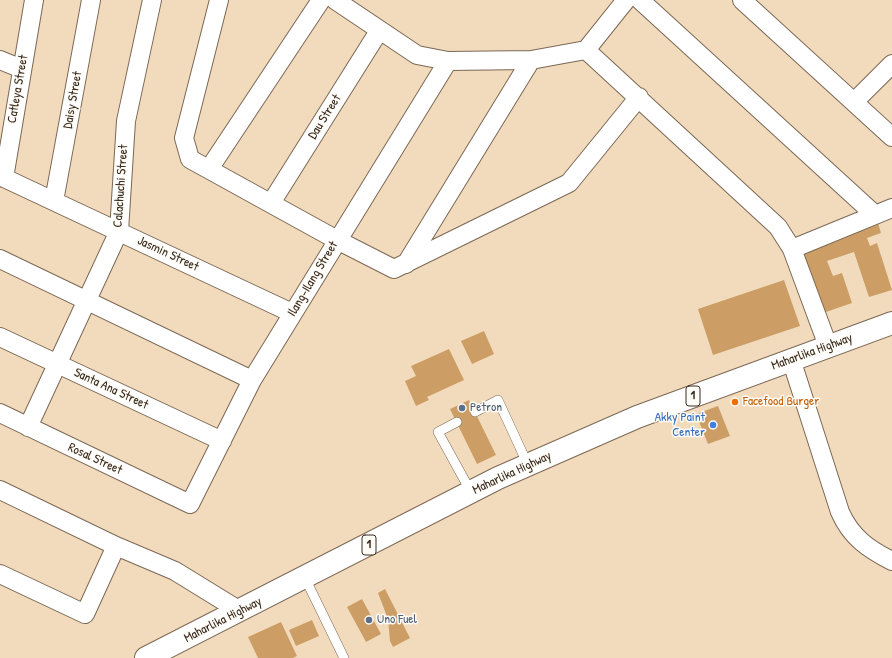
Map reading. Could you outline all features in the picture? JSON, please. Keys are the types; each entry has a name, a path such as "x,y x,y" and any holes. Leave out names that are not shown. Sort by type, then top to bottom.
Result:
{"main road":[{"name":"Maharlika Highway","path":"146,658 240,612 471,492 528,465 637,417 892,323"}],"street":[{"name":"Catleya Street","path":"2,177 34,0"},
{"name":"Daisy Street","path":"54,201 91,0"},
{"name":"Calachuchi Street","path":"28,427 119,231 126,121 152,0"},
{"path":"219,0 184,138 190,159 337,240 394,269 570,183 639,97"},
{"path":"209,170 320,0"},
{"path":"335,0 378,31 417,55 448,61 530,60 586,50 626,0"},
{"path":"640,0 874,214"},
{"path":"742,0 892,137"},
{"name":"Dau Street","path":"271,203 378,31"},
{"path":"586,50 639,97 778,227 792,249 828,346"},
{"path":"0,60 22,69"},
{"path":"406,264 530,60"},
{"name":"Ilang-Ilang Street","path":"190,504 252,380 448,61"},
{"path":"854,102 892,64"},
{"name":"Jasmin Street","path":"2,177 292,313"},
{"path":"792,249 874,214 892,208"},
{"path":"0,259 252,380"},
{"name":"Santa Ana Street","path":"0,337 222,441"},
{"path":"791,359 840,512 847,527 858,539 892,561"},
{"name":"Rosal Street","path":"0,413 190,504"},
{"path":"0,490 116,546 175,571 240,612"},
{"path":"0,574 85,614 116,546"}],"lane":[{"path":"475,412 498,400 528,465"},
{"path":"457,422 438,432 471,492"},
{"path":"305,578 344,658"}],"building":[{"path":"878,223 881,233 867,238 870,246 877,243 892,290 869,297 854,252 827,261 833,276 842,273 852,303 823,313 802,249"},
{"path":"784,280 800,326 713,355 698,309"},
{"path":"484,331 494,354 472,364 461,341"},
{"path":"449,349 464,380 427,397 429,400 416,406 405,381 416,376 411,366"},
{"path":"469,400 496,455 477,464 450,409"},
{"name":"Akky Paint Center","path":"718,406 730,436 708,444 696,414"},
{"path":"385,589 410,638 393,647 390,641 388,619 378,593"},
{"path":"362,599 381,634 366,642 347,607"},
{"path":"312,620 319,636 296,646 289,630"},
{"path":"281,622 297,656 293,658 258,658 248,637"}],"place":[{"name":"Facefood Burger","path":"735,402"},
{"name":"Petron","path":"462,408"},
{"name":"Akky Paint Center","path":"713,425"},
{"name":"Uno Fuel","path":"369,620"}]}
